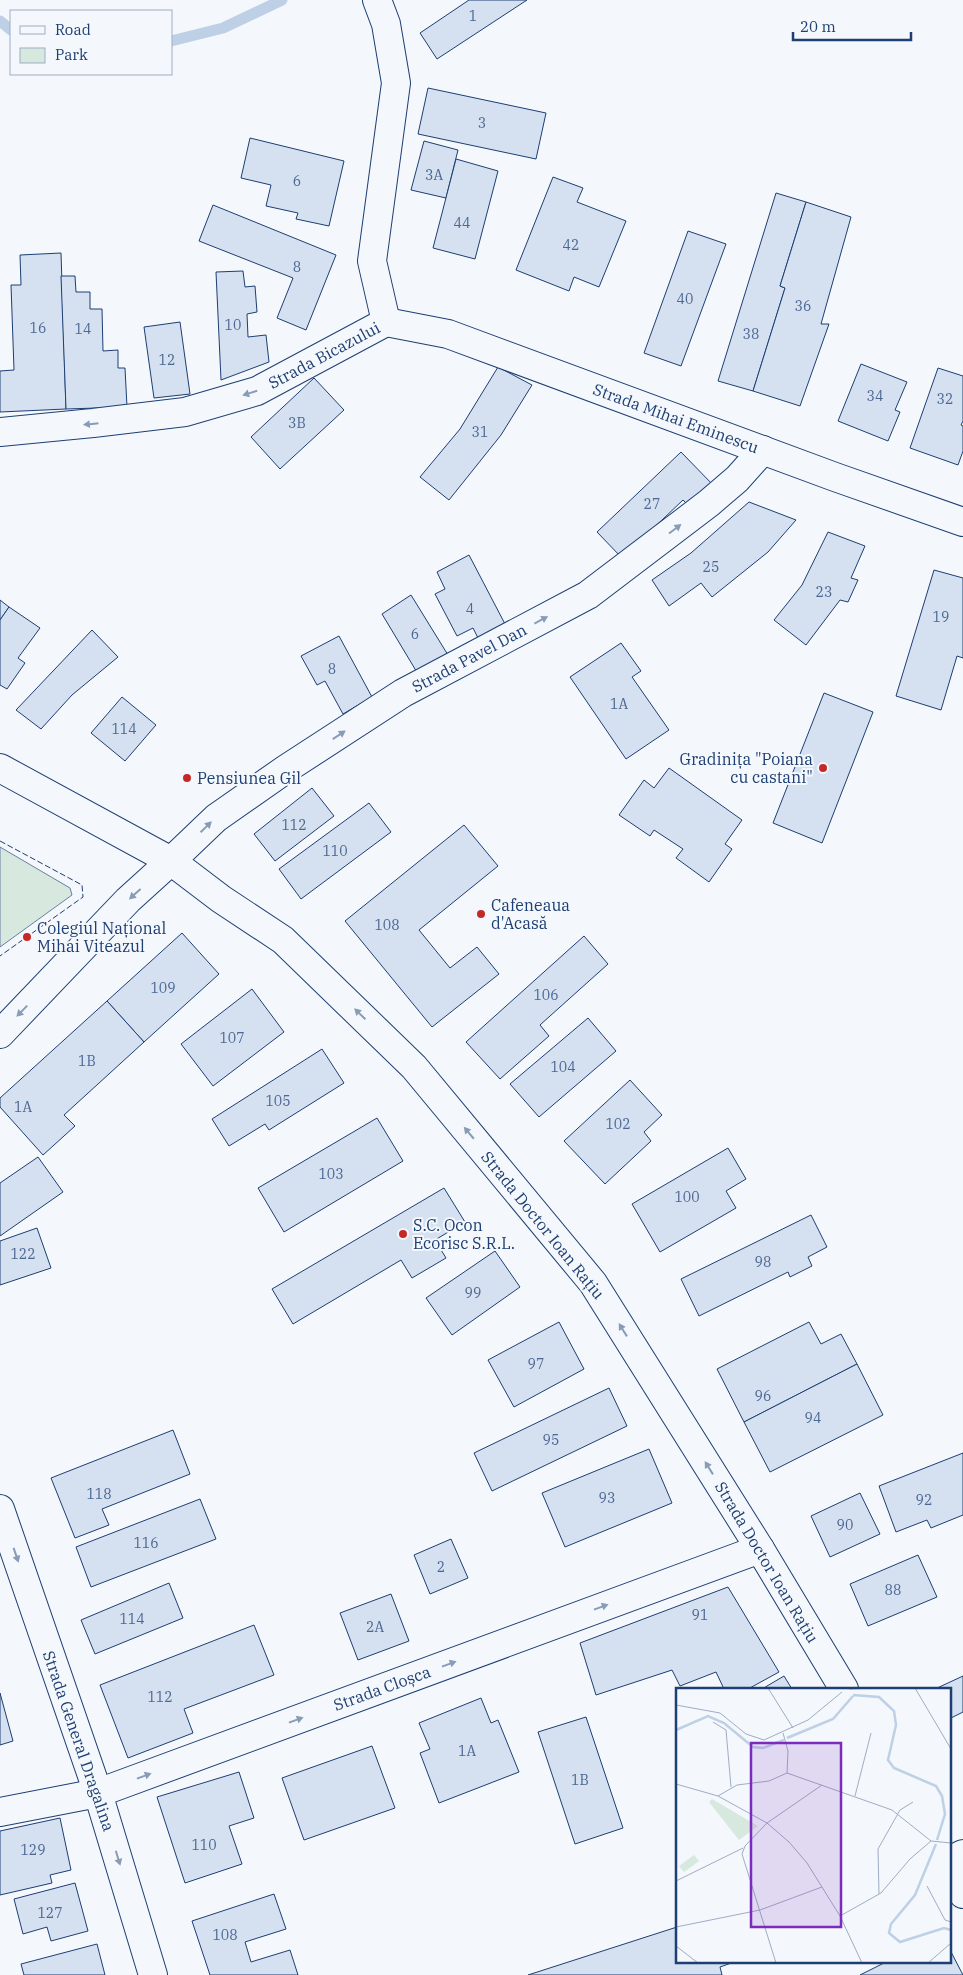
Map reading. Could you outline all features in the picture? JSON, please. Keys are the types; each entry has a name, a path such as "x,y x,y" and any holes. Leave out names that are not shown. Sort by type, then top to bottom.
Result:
{"street":[{"name":"Strada Bicazului","path":"0,432 185,412 257,391 386,322 372,261 396,83 382,12"},
{"name":"Strada Mihai Eminescu","path":"386,322 448,334 963,522"},
{"name":"Strada Pavel Dan","path":"0,1034 128,900 216,818 286,769 403,693 588,595 709,503 737,478 763,450"},
{"name":"Strada Doctor Ioan Rațiu","path":"0,768 171,861 221,899 283,940 414,1067 593,1283 760,1549 843,1688"},
{"name":"Strada General Dragalina","path":"0,1509 98,1793 153,1975"},
{"name":"Strada Cloșca","path":"0,1812 98,1793 760,1549"},
{"path":"950,1862 963,1854"},
{"path":"950,1865 963,1894"}],"green space":[{"path":"0,847 70,888 72,895 0,947"}],"building":[{"path":"469,0 527,0 437,59 420,33"},
{"path":"428,88 546,113 536,159 418,134"},
{"path":"250,138 344,161 329,226 296,219 298,213 266,206 271,185 241,178"},
{"path":"424,141 458,150 446,198 411,190"},
{"path":"456,159 498,171 475,259 433,248"},
{"path":"553,177 583,188 577,202 626,221 599,287 574,277 569,291 516,270"},
{"path":"776,193 806,202 780,286 785,288 753,391 718,381"},
{"path":"806,202 851,217 821,324 829,324 800,406 753,391 785,288 780,286"},
{"path":"213,205 336,255 306,330 277,318 293,278 199,241"},
{"path":"688,231 726,244 681,366 644,353"},
{"path":"61,253 66,409 0,412 0,371 14,370 11,285 21,285 20,255"},
{"path":"243,271 245,287 255,286 257,312 247,314 248,337 266,335 269,362 221,380 216,272"},
{"path":"61,276 75,276 76,292 90,292 90,309 102,309 103,351 118,350 118,368 125,368 127,407 66,409"},
{"path":"180,322 190,394 154,398 144,327"},
{"path":"861,364 907,382 895,410 900,412 888,441 838,421"},
{"path":"498,367 532,385 501,435 449,500 420,477 460,429"},
{"path":"938,368 963,376 963,421 961,425 963,426 963,451 958,465 910,448"},
{"path":"314,378 344,410 280,469 251,437"},
{"path":"681,452 715,487 692,509 683,500 622,558 597,532"},
{"path":"749,502 796,520 768,552 712,597 701,583 669,606 652,580 691,553"},
{"path":"828,532 865,546 851,578 858,580 848,602 840,600 806,645 774,620 802,585"},
{"path":"469,555 505,624 478,638 473,628 457,636 435,594 445,589 437,572"},
{"path":"934,570 963,578 963,658 957,656 941,710 896,696"},
{"path":"411,595 448,655 418,674 382,614"},
{"path":"0,600 9,607 0,620"},
{"path":"9,607 40,628 18,658 25,663 7,689 0,685 0,620"},
{"path":"92,630 118,657 72,695 41,729 16,710"},
{"path":"339,636 372,697 343,714 325,681 317,685 301,656"},
{"path":"621,643 641,671 632,677 669,730 626,759 570,677"},
{"name":"Gradinița \"Poiana cu castani\"","path":"824,693 873,712 822,843 773,823"},
{"path":"122,697 156,725 125,761 91,733"},
{"path":"669,768 742,820 725,844 732,849 709,882 676,858 683,849 654,830 650,836 619,815 644,780 654,788"},
{"path":"312,788 334,816 275,861 254,834"},
{"path":"369,803 391,832 301,899 279,869"},
{"path":"464,825 498,866 419,930 450,968 477,947 499,974 432,1027 345,921"},
{"path":"182,933 219,974 144,1042 107,1001"},
{"path":"584,936 608,964 540,1025 549,1036 500,1079 466,1042"},
{"path":"252,989 284,1032 213,1086 181,1044"},
{"path":"107,1001 144,1042 64,1115 75,1126 43,1155 0,1107 0,1098"},
{"path":"588,1018 616,1051 539,1117 510,1084"},
{"path":"322,1049 344,1083 269,1130 265,1124 229,1146 212,1119"},
{"path":"630,1080 662,1115 644,1132 651,1141 605,1184 564,1141"},
{"path":"377,1118 403,1161 284,1232 258,1188"},
{"path":"728,1148 746,1179 726,1191 736,1208 660,1252 632,1204"},
{"path":"38,1157 63,1192 0,1236 0,1183"},
{"path":"444,1188 465,1222 435,1240 446,1258 412,1278 401,1260 293,1324 272,1289"},
{"path":"811,1215 827,1247 808,1257 812,1266 790,1277 788,1272 699,1316 681,1279"},
{"path":"37,1228 51,1268 0,1285 0,1241"},
{"path":"495,1251 520,1287 452,1335 426,1298"},
{"path":"559,1322 584,1369 514,1407 488,1360"},
{"path":"809,1322 821,1344 841,1334 857,1364 744,1422 717,1369"},
{"path":"857,1364 883,1415 770,1472 744,1422"},
{"path":"609,1388 627,1426 492,1491 474,1453"},
{"path":"173,1430 190,1474 102,1509 109,1525 75,1538 51,1478"},
{"path":"649,1449 672,1503 565,1547 542,1493"},
{"path":"963,1453 963,1515 931,1528 927,1520 896,1532 879,1486"},
{"path":"860,1493 880,1534 830,1557 811,1516"},
{"path":"200,1499 216,1539 91,1587 76,1547"},
{"path":"451,1539 468,1578 430,1594 414,1555"},
{"path":"918,1555 937,1597 868,1626 850,1584"},
{"path":"169,1583 183,1618 95,1654 81,1620"},
{"path":"728,1587 779,1672 750,1688 724,1688 716,1672 680,1686 672,1670 596,1695 580,1643"},
{"path":"391,1594 409,1641 358,1660 340,1613"},
{"path":"254,1625 274,1675 184,1709 193,1733 128,1758 100,1685"},
{"path":"784,1676 791,1688 764,1688"},
{"path":"963,1676 963,1712 950,1718 950,1688 937,1688"},
{"path":"0,1693 13,1741 0,1745"},
{"path":"481,1698 491,1723 498,1720 519,1772 439,1803 420,1753 430,1749 419,1723"},
{"path":"586,1717 623,1828 575,1844 538,1732"},
{"path":"372,1746 395,1808 304,1840 282,1778"},
{"path":"239,1772 254,1818 229,1826 242,1864 185,1883 157,1797"},
{"path":"60,1818 71,1870 50,1875 52,1883 0,1895 0,1831"},
{"path":"75,1883 88,1931 51,1941 47,1927 23,1934 14,1899"},
{"path":"274,1894 286,1929 245,1942 251,1962 290,1950 298,1975 210,1975 192,1921"},
{"path":"676,1927 676,1962 734,1962 720,1967 722,1975 528,1975"},
{"path":"97,1944 105,1975 24,1975 21,1964"},
{"path":"950,1950 963,1975 860,1975 886,1962 950,1962"}],"waterway":[{"path":"172,41 223,28 282,0"},
{"path":"0,21 10,29"}],"fence":[{"path":"0,841 82,885 83,897 0,956"}],"place":[{"name":"Gradinița \"Poiana cu castani\"","path":"823,768"},
{"name":"Pensiunea Gil","path":"187,778"},
{"name":"Cafeneaua d'Acasă","path":"481,914"},
{"name":"Colegiul Național Mihai Viteazul","path":"27,937"},
{"name":"S.C. Ocon Ecorisc S.R.L.","path":"403,1234"}]}
